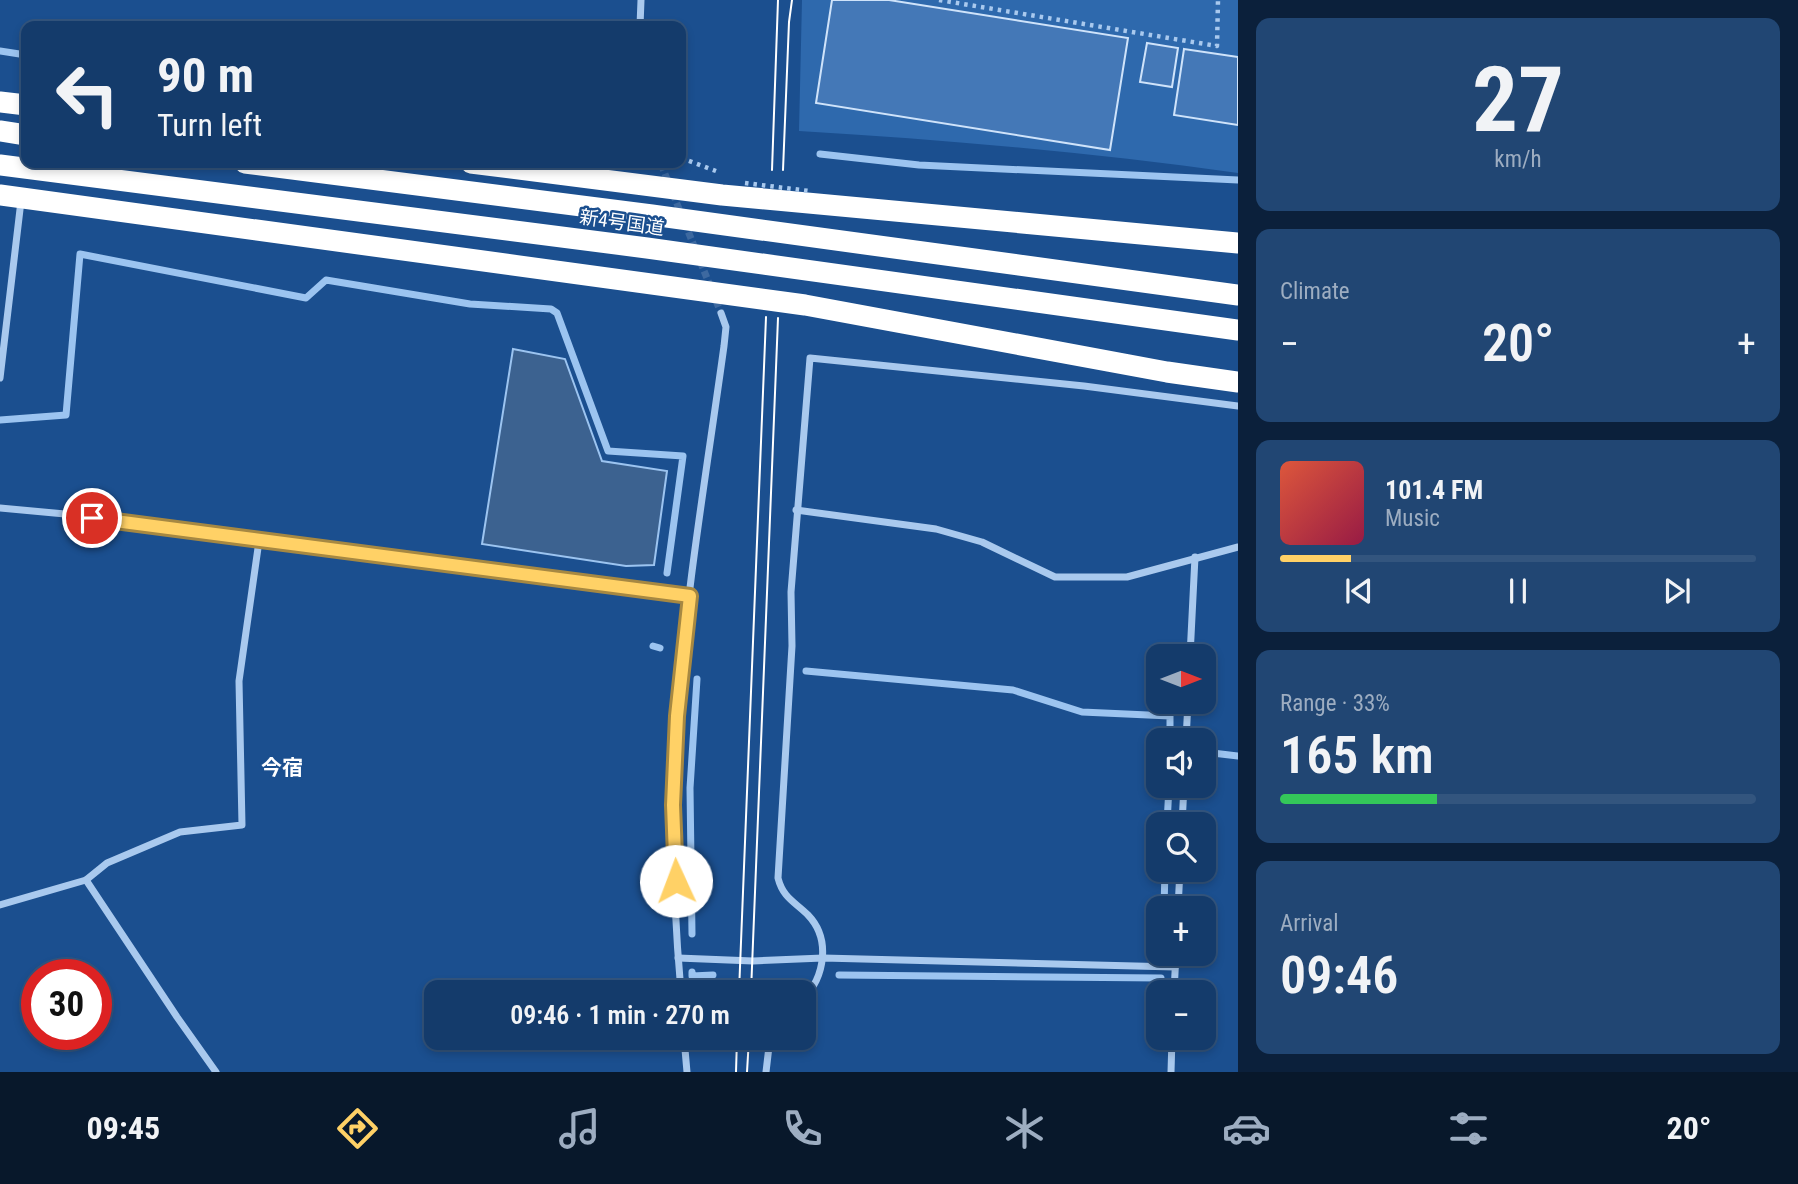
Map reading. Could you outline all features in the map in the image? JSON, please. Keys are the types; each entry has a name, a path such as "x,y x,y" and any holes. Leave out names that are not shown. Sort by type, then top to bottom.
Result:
{"highway":[{"path":"0,102 21,104"},
{"path":"0,131 21,134"},
{"name":"新4号国道","path":"0,165 21,168"},
{"name":"新4号国道","path":"23,168 647,248 1238,330"},
{"name":"新4号国道","path":"285,168 665,216 1238,295"},
{"path":"510,168 722,195 1238,243"},
{"path":"0,195 805,305 1167,372 1238,382"}],"street":[{"path":"640,21 641,0"},
{"path":"0,378 22,198"},
{"path":"680,980 673,805 677,716 690,596 724,346 726,327 721,313"},
{"path":"816,981 823,958 820,930 809,916 786,897 778,878 792,646 790,592 810,358 1084,386 1238,406"},
{"path":"0,508 690,596"},
{"path":"796,510 936,529 982,542 1055,577 1126,577 1238,547"},
{"path":"0,905 86,880 107,863 180,832 242,825 239,681 259,541"},
{"path":"1191,644 1195,557"},
{"path":"86,880 216,1072"},
{"path":"678,958 753,961 823,958 1175,967 1174,980"},
{"path":"685,1050 687,1072"},
{"path":"766,1072 769,1050"},
{"path":"1171,1072 1172,1050"}],"path":[{"path":"939,0 1217,46 1217,0"},
{"path":"745,183 809,191"}],"shaded area":[{"path":"802,0 1238,0 1238,173 1019,148 799,131"},
{"path":"513,349 565,359 602,461 667,471 654,565 626,566 482,544"}],"building":[{"path":"832,0 889,0 1128,38 1110,150 816,103"},
{"path":"1147,43 1178,48 1172,87 1140,82"},
{"path":"1184,49 1238,57 1238,125 1174,115"}],"waterway":[{"path":"0,51 21,54"},
{"path":"820,154 919,165 1238,180"},
{"path":"0,420 66,415 80,254 306,298 326,280 470,304 551,309 557,313 608,451 683,456 667,573"},
{"path":"653,646 660,648"},
{"path":"806,671 1013,690 1082,712 1170,716 1170,728"},
{"path":"692,934 690,788 697,679"},
{"path":"1216,753 1238,756"},
{"path":"1168,798 1168,812"},
{"path":"1164,896 1165,882"},
{"path":"692,972 692,976 713,975"},
{"path":"839,975 1161,978"}],"tunnel":[{"path":"663,168 721,313"}],"tram line":[{"path":"772,170 778,0"},
{"path":"783,170 792,0"},
{"path":"739,980 766,317"},
{"path":"751,980 778,318"},
{"path":"736,1072 737,1050"},
{"path":"747,1072 748,1050"}],"district":[{"name":"今宿","path":"282,768"}],"route":[{"path":"92,518 690,596 677,716 673,805 676,881"}]}
